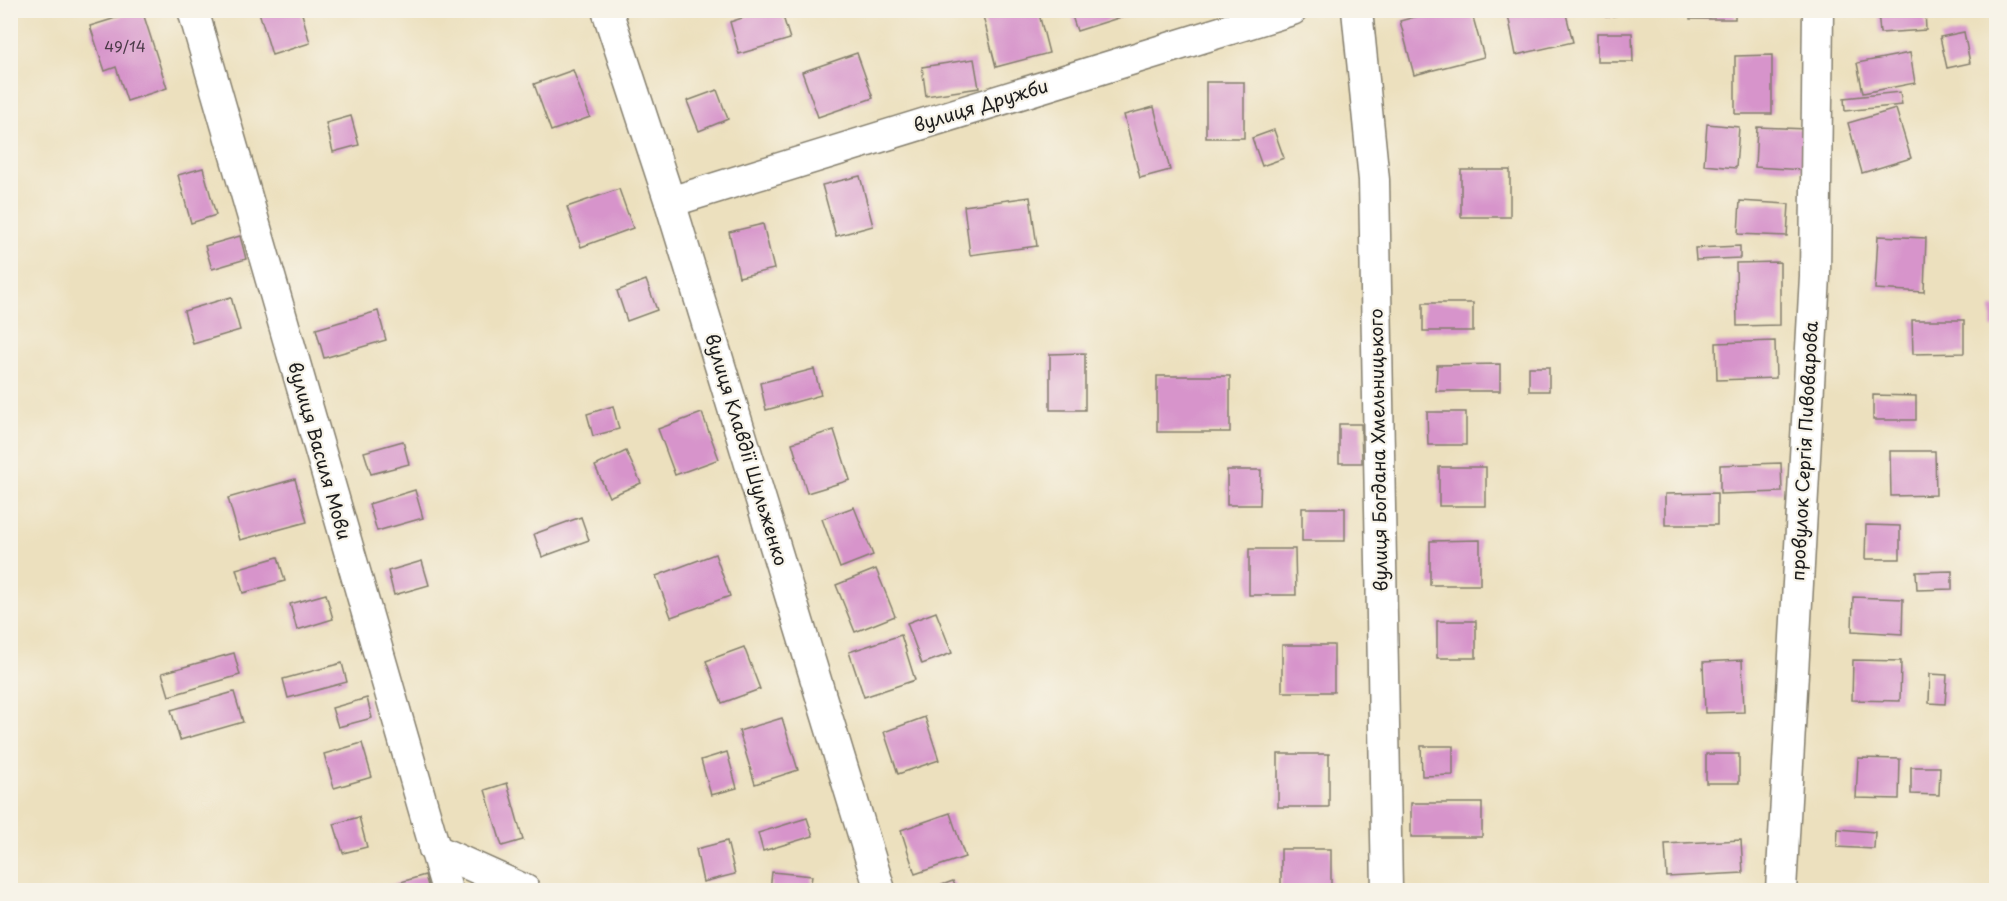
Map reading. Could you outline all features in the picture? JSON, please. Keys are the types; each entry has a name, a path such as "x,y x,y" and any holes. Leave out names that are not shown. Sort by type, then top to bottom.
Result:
{"street":[{"name":"вулиця Василя Мови","path":"193,10 447,891"},
{"name":"вулиця Клавдії Шульженко","path":"607,10 670,202 880,891"},
{"name":"вулиця Дружби","path":"670,202 1292,10"},
{"name":"вулиця Богдана Хмельницького","path":"1357,10 1374,180 1387,891"},
{"name":"провулок Сергія Пивоварова","path":"1782,891 1815,276 1818,10"},
{"path":"434,849 525,891"}],"building":[{"path":"142,10 167,88 127,101 116,67 105,71 90,26"},
{"path":"301,10 310,43 272,55 259,12"},
{"path":"766,10 781,10 790,39 739,54 730,22"},
{"path":"1004,10 1038,10 1049,53 996,67 983,16"},
{"path":"1070,10 1133,10 1134,13 1077,31"},
{"path":"1440,10 1471,10 1484,57 1414,75 1400,21"},
{"path":"1507,10 1565,10 1573,42 1516,55"},
{"path":"1605,10 1639,10 1639,12 1606,17"},
{"path":"1690,10 1735,10 1735,19 1690,19"},
{"path":"1925,10 1926,30 1880,33 1878,11"},
{"path":"1964,32 1970,63 1947,68 1940,37"},
{"path":"1597,33 1632,33 1633,62 1597,62"},
{"path":"857,53 873,98 818,117 802,72"},
{"path":"1910,53 1915,83 1863,93 1857,63"},
{"path":"1772,55 1772,114 1735,114 1735,56"},
{"path":"974,59 979,88 926,96 922,67"},
{"path":"573,70 590,117 551,131 534,84"},
{"path":"1206,82 1244,82 1244,138 1206,138"},
{"path":"717,90 728,119 699,131 687,101"},
{"path":"1900,92 1902,105 1845,111 1844,98"},
{"path":"1154,107 1170,170 1140,178 1124,115"},
{"path":"1896,109 1911,158 1862,173 1848,123"},
{"path":"351,116 359,145 333,152 326,123"},
{"path":"1707,124 1739,127 1736,168 1704,165"},
{"path":"1757,127 1806,129 1804,170 1755,167"},
{"path":"1274,130 1284,158 1262,166 1252,138"},
{"path":"203,168 216,215 191,223 178,175"},
{"path":"1461,170 1510,170 1510,217 1461,217"},
{"path":"860,176 873,226 836,236 822,185"},
{"path":"619,189 633,228 581,247 567,207"},
{"path":"1030,197 1037,246 970,255 964,206"},
{"path":"1740,201 1789,204 1787,236 1738,234"},
{"path":"763,224 774,269 739,277 729,232"},
{"path":"240,236 246,259 212,269 205,246"},
{"path":"1878,236 1926,238 1924,292 1875,289"},
{"path":"1740,246 1740,258 1696,260 1695,248"},
{"path":"1780,262 1780,325 1737,326 1736,263"},
{"path":"646,280 657,310 627,321 617,291"},
{"path":"231,297 240,330 193,344 184,311"},
{"path":"1423,303 1473,303 1473,331 1423,331"},
{"path":"1991,307 1996,307 1996,328 1991,328"},
{"path":"378,311 386,340 324,358 316,329"},
{"path":"1912,320 1964,320 1964,353 1913,354"},
{"path":"1775,341 1776,378 1717,380 1716,343"},
{"path":"1085,353 1085,410 1050,410 1050,354"},
{"path":"1500,364 1500,391 1436,391 1437,365"},
{"path":"1529,367 1549,367 1549,391 1529,391"},
{"path":"814,369 821,395 766,410 760,383"},
{"path":"1157,376 1230,376 1230,432 1157,432"},
{"path":"1873,395 1916,396 1916,420 1873,420"},
{"path":"613,406 619,429 593,436 587,414"},
{"path":"1427,412 1466,412 1466,445 1428,445"},
{"path":"702,413 719,459 675,475 658,429"},
{"path":"1339,424 1361,424 1362,463 1339,463"},
{"path":"834,430 850,480 807,493 792,443"},
{"path":"403,441 409,464 371,474 364,452"},
{"path":"626,451 641,483 609,497 595,466"},
{"path":"1890,451 1935,451 1936,495 1891,496"},
{"path":"1781,463 1782,492 1720,494 1720,465"},
{"path":"1439,467 1486,467 1486,506 1439,506"},
{"path":"1227,470 1261,470 1260,505 1227,505"},
{"path":"295,479 307,522 240,540 228,498"},
{"path":"415,490 423,518 377,531 369,504"},
{"path":"1717,493 1717,525 1665,525 1665,494"},
{"path":"854,507 873,555 840,568 822,519"},
{"path":"1302,508 1345,508 1345,541 1302,541"},
{"path":"581,517 589,540 542,557 534,534"},
{"path":"1866,525 1900,526 1900,559 1865,559"},
{"path":"1480,540 1480,585 1430,585 1430,541"},
{"path":"1249,549 1295,549 1296,595 1249,595"},
{"path":"715,554 730,596 671,617 656,576"},
{"path":"278,557 285,581 243,593 236,569"},
{"path":"422,561 429,585 394,595 388,571"},
{"path":"876,569 895,616 855,632 836,585"},
{"path":"1952,571 1952,589 1917,590 1916,572"},
{"path":"326,594 333,619 297,630 290,604"},
{"path":"1853,597 1903,599 1902,634 1852,631"},
{"path":"936,612 952,653 922,664 907,623"},
{"path":"1437,621 1476,621 1476,658 1437,658"},
{"path":"901,635 915,680 864,697 849,652"},
{"path":"1282,645 1334,645 1334,692 1282,692"},
{"path":"744,647 760,689 722,703 706,661"},
{"path":"234,653 240,675 169,696 162,673"},
{"path":"1742,660 1744,712 1705,713 1703,662"},
{"path":"1853,660 1901,661 1900,701 1852,700"},
{"path":"342,663 347,682 288,698 283,679"},
{"path":"1930,674 1947,675 1945,704 1929,703"},
{"path":"234,692 243,722 180,740 171,710"},
{"path":"367,698 372,718 338,727 332,708"},
{"path":"925,717 939,760 898,774 884,732"},
{"path":"782,718 798,770 755,784 739,731"},
{"path":"362,743 372,777 334,788 324,754"},
{"path":"1421,746 1453,746 1453,775 1422,776"},
{"path":"727,752 737,788 711,795 701,760"},
{"path":"1278,754 1329,754 1329,807 1278,807"},
{"path":"1706,754 1739,754 1739,783 1706,783"},
{"path":"1858,758 1900,759 1899,799 1856,798"},
{"path":"1911,767 1940,767 1939,795 1911,794"},
{"path":"507,783 523,840 502,846 485,790"},
{"path":"1411,803 1482,803 1482,837 1411,837"},
{"path":"950,813 965,857 915,874 901,830"},
{"path":"359,817 367,847 343,853 334,824"},
{"path":"807,818 813,836 763,851 758,833"},
{"path":"1838,829 1875,832 1874,849 1837,847"},
{"path":"1741,840 1743,873 1667,877 1665,844"},
{"path":"727,841 735,874 703,882 696,849"},
{"path":"1281,849 1331,849 1331,890 1281,890"},
{"path":"772,872 812,876 810,890 770,890"},
{"path":"425,875 429,890 374,890"},
{"path":"953,881 957,890 928,890"}]}
